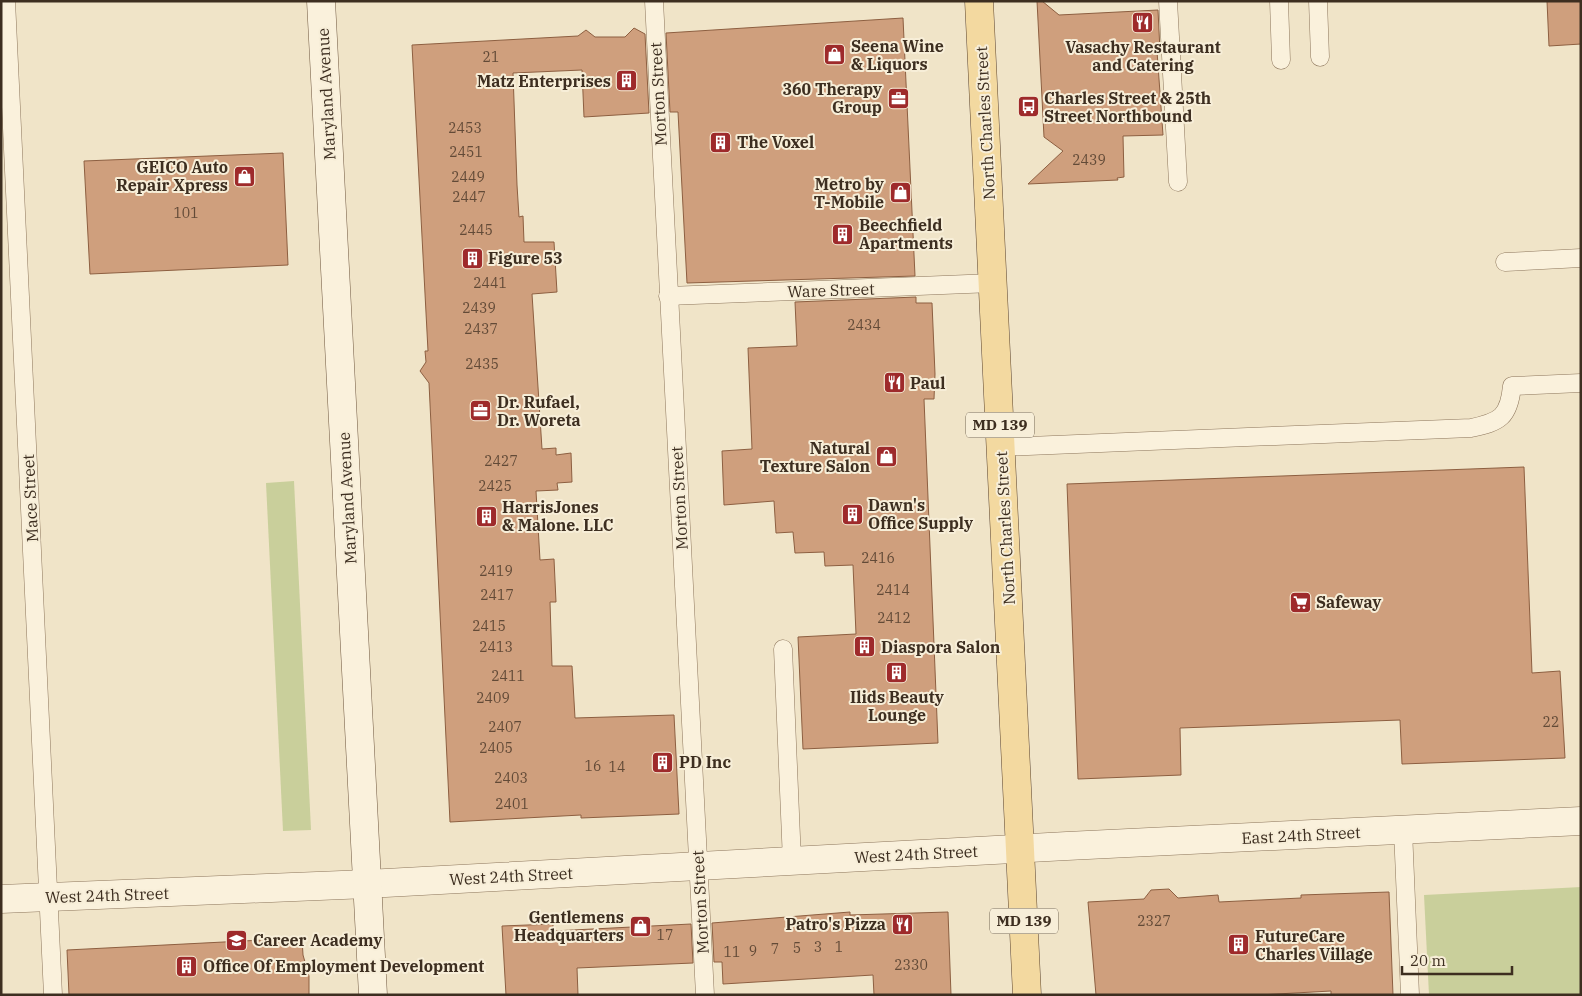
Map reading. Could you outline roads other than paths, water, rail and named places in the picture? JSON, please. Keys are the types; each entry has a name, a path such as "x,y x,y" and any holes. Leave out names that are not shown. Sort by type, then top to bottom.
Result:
{"main road":[{"name":"North Charles Street","path":"979,1 1027,995"}],"street":[{"name":"Maryland Avenue","path":"321,1 372,995"},
{"name":"East 24th Street","path":"1021,848 1581,822"},
{"name":"West 24th Street","path":"1,899 367,884 1021,848"}],"lane":[{"name":"Mace Street","path":"6,1 53,995"},
{"name":"Morton Street","path":"654,1 705,995"},
{"path":"1168,1 1178,182"},
{"path":"1279,1 1282,60"},
{"path":"1318,1 1320,57"},
{"path":"1506,262 1581,258"},
{"name":"Ware Street","path":"668,296 993,283"},
{"path":"1002,447 1471,428 1490,424 1506,414 1511,402 1512,386 1581,383"},
{"path":"783,649 792,861"},
{"path":"1404,830 1410,995"}],"place":[{"name":"Vasachy Restaurant and Catering","path":"1143,23"},
{"name":"Seena Wine & Liquors","path":"835,55"},
{"name":"Matz Enterprises","path":"627,81"},
{"name":"360 Therapy Group","path":"898,98"},
{"name":"Charles Street & 25th Street Northbound","path":"1028,107"},
{"name":"The Voxel","path":"721,142"},
{"name":"GEICO Auto Repair Xpress","path":"244,176"},
{"name":"Metro by T-Mobile","path":"900,193"},
{"name":"Beechfield Apartments","path":"843,234"},
{"name":"Figure 53","path":"472,258"},
{"name":"Paul","path":"894,383"},
{"name":"Dr. Rufael, Dr. Woreta","path":"481,411"},
{"name":"Natural Texture Salon","path":"886,457"},
{"name":"Dawn's Office Supply","path":"852,514"},
{"name":"HarrisJones & Malone. LLC","path":"486,516"},
{"name":"Safeway","path":"1300,602"},
{"name":"Diaspora Salon","path":"865,647"},
{"name":"Ilids Beauty Lounge","path":"897,673"},
{"name":"PD Inc","path":"663,762"},
{"name":"Patro's Pizza","path":"902,924"},
{"name":"Gentlemens Headquarters","path":"640,926"},
{"name":"Career Academy","path":"237,940"},
{"name":"FutureCare Charles Village","path":"1239,945"},
{"name":"Office Of Employment Development","path":"187,966"}]}
